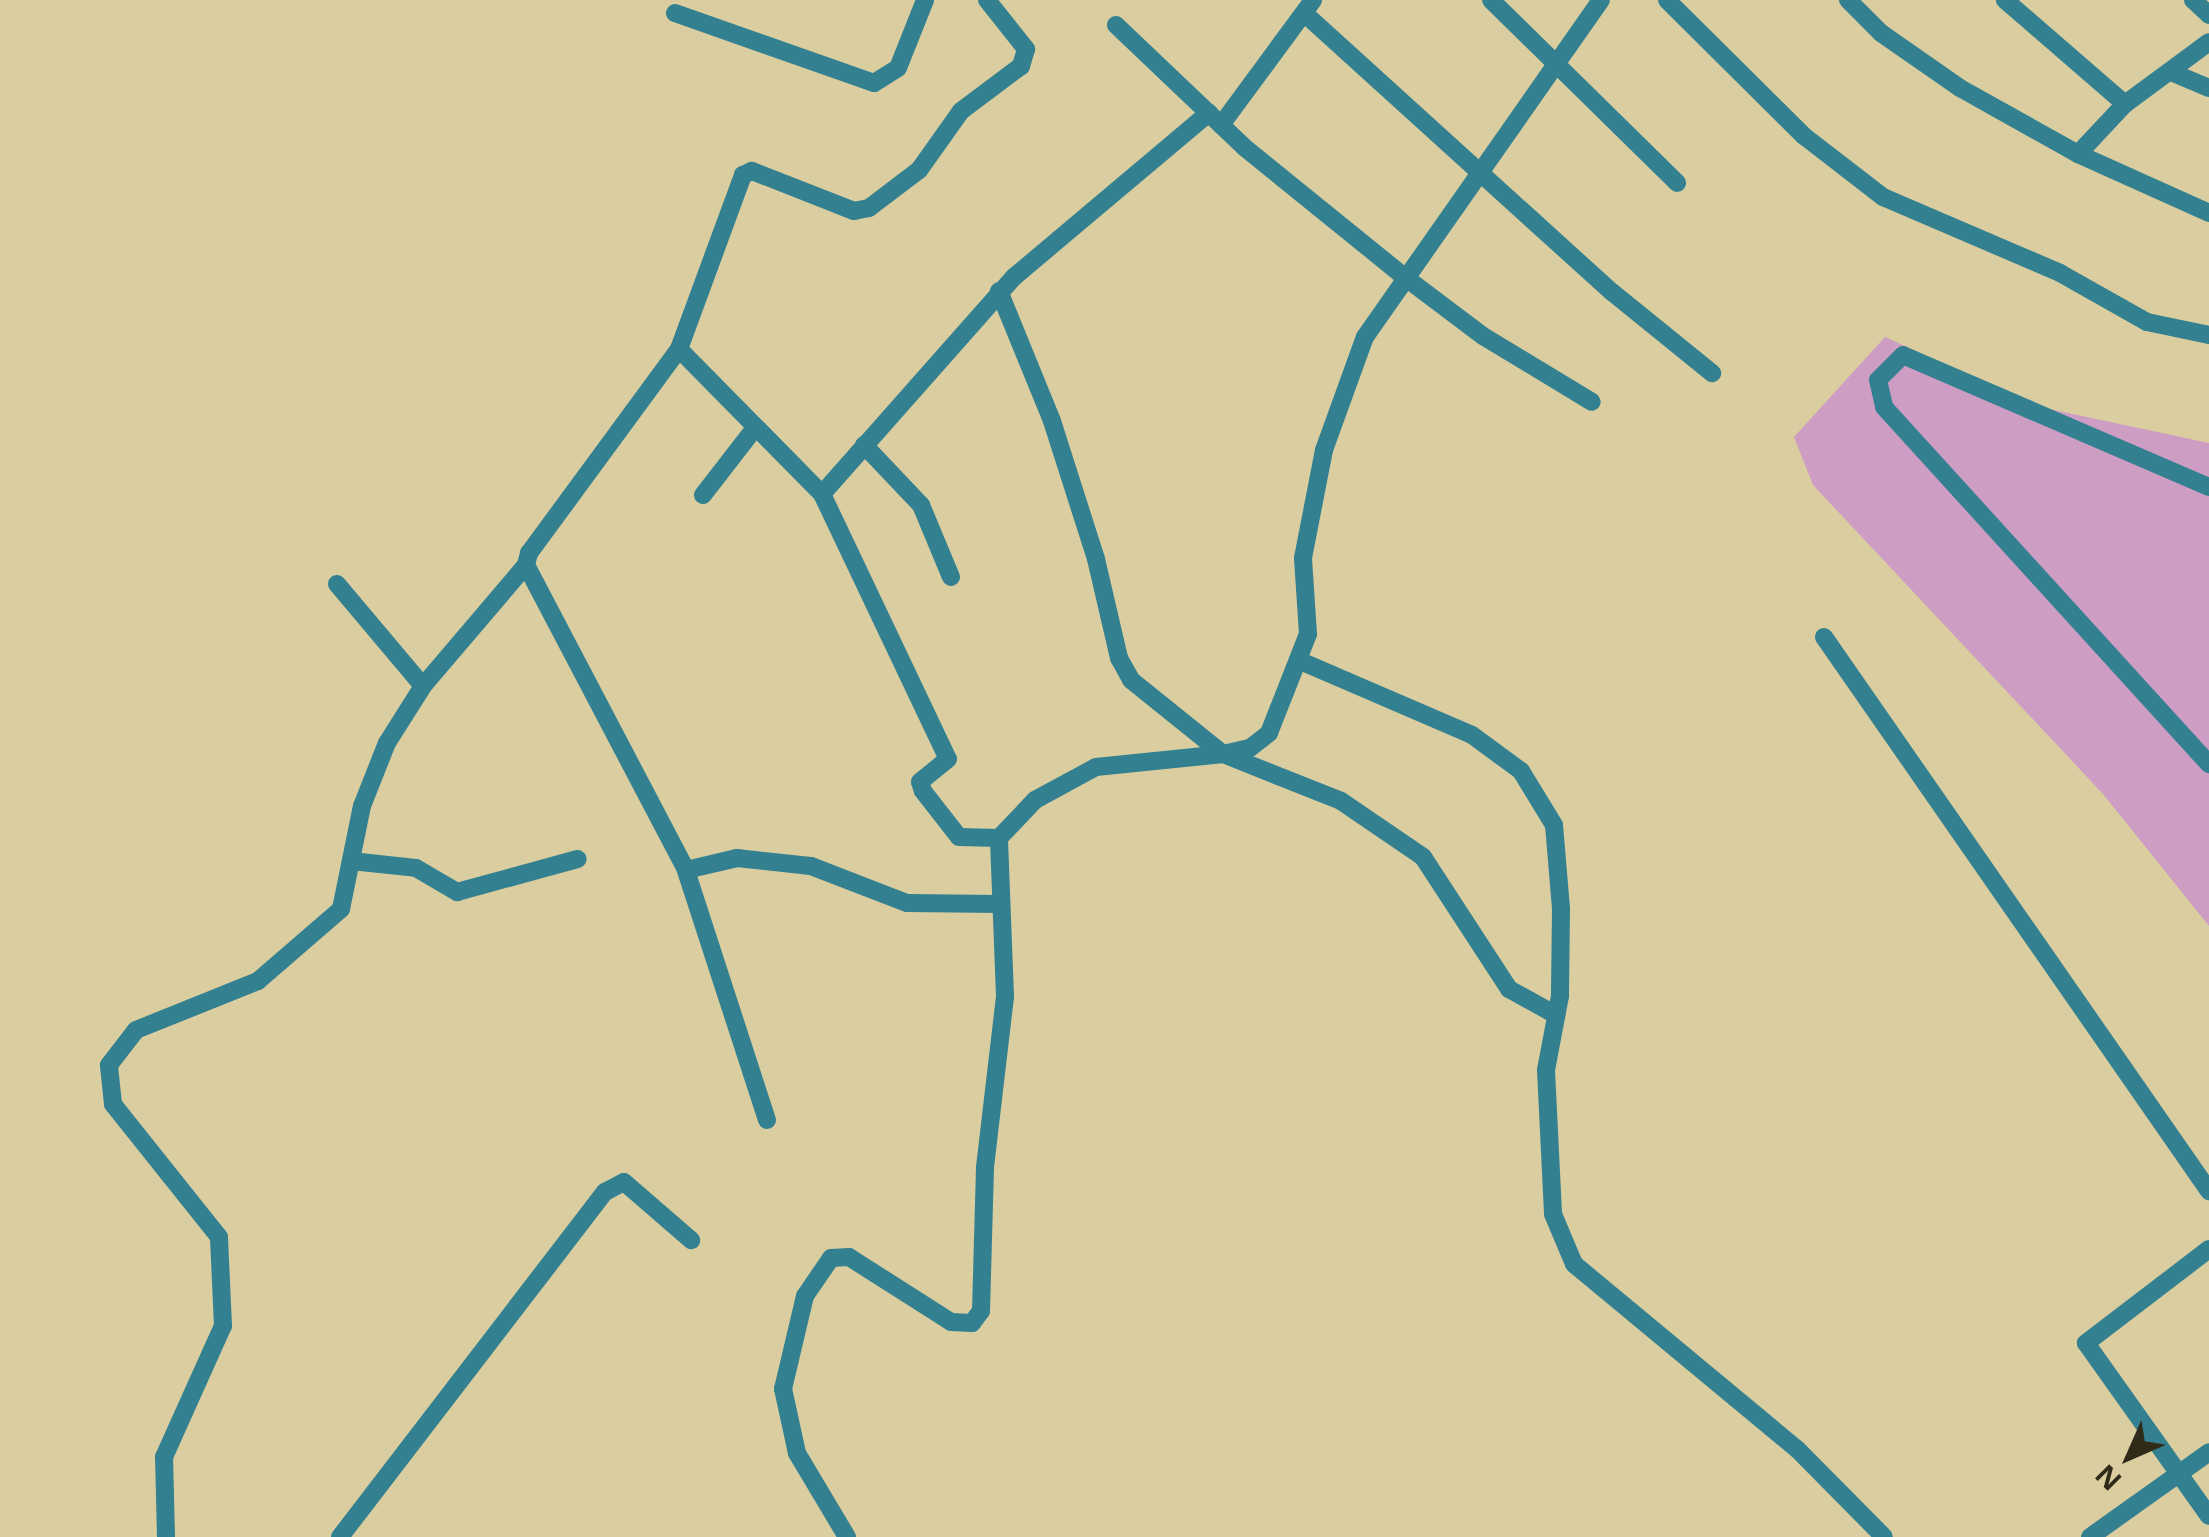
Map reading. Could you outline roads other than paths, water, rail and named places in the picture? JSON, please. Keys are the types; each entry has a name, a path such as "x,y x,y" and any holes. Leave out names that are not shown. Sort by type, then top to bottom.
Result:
{"street":[{"path":"675,13 874,83 898,68 924,0"},
{"path":"166,1537 164,1458 223,1326 219,1237 113,1104 108,1065 136,1030 258,980 320,931 341,909 362,806 387,743 422,686 526,565 528,552 679,349 742,175 752,171 854,211 868,208 919,170 961,111 1022,66 1026,49 986,0"},
{"path":"1492,0 1677,183"},
{"path":"847,1537 797,1453 783,1389 805,1296 831,1258 848,1256 951,1322 972,1323 981,1312 985,1167 1005,996 999,838 1034,800 1096,767 1223,754 1250,748 1269,733 1308,634 1303,558 1324,450 1365,337 1600,0"},
{"path":"1668,0 1804,136 1883,198 2060,273 2147,322 2209,335"},
{"path":"1848,0 1881,33 1960,88 2078,154 2209,213"},
{"path":"2005,0 2125,104"},
{"path":"2193,0 2209,14"},
{"path":"822,494 999,292 1116,185 1215,119 1309,6 1612,292 1712,374"},
{"path":"1116,25 1215,119 1406,278 1484,336 1592,402"},
{"path":"2078,154 2125,104 2209,42"},
{"path":"2171,72 2209,88"},
{"path":"999,292 1057,438 1119,658 1131,680 1223,754 1342,801 1424,858 1509,989 1556,1015"},
{"path":"679,349 822,494 948,759 920,782 923,792 959,837 999,838"},
{"path":"2209,486 1903,355 1878,380 1884,407 2209,764"},
{"path":"703,495 755,428"},
{"path":"864,445 921,505 951,577"},
{"path":"526,565 686,870 767,1120"},
{"path":"337,584 422,686"},
{"path":"1824,637 2209,1191"},
{"path":"1298,660 1472,734 1521,772 1554,825 1561,908 1556,1015 1546,1070 1552,1214 1574,1264 1798,1450 1884,1537"},
{"path":"686,870 737,858 811,866 907,903 999,904"},
{"path":"350,861 416,868 457,892 578,859"},
{"path":"340,1537 605,1192 624,1182 691,1240"},
{"path":"2209,1249 2086,1342 2175,1475 2209,1516"},
{"path":"2090,1537 2209,1452"}]}
